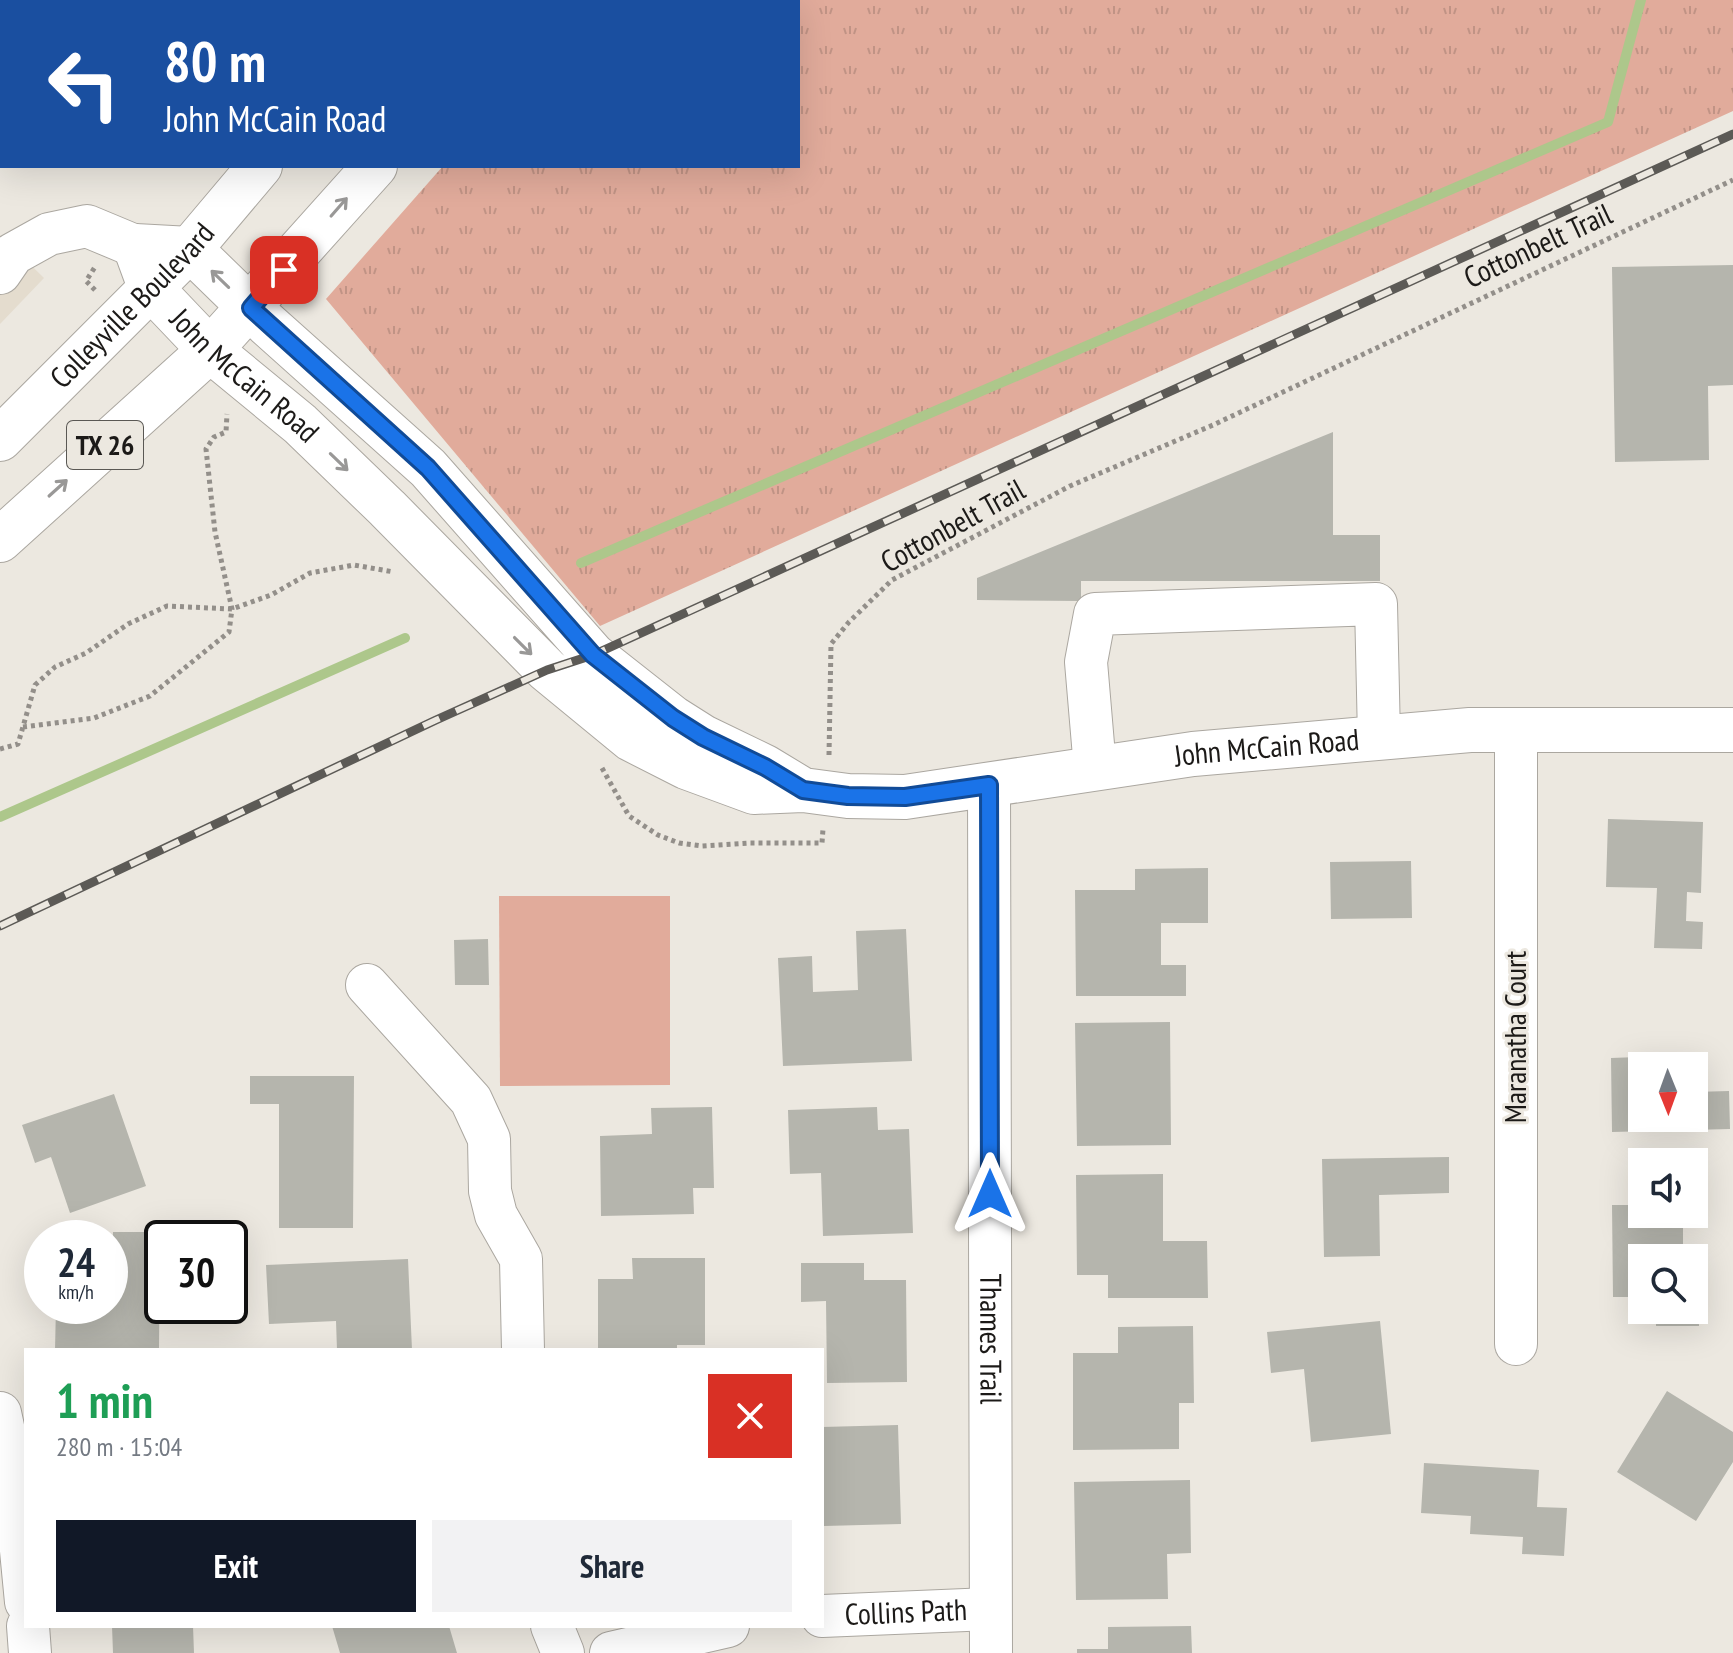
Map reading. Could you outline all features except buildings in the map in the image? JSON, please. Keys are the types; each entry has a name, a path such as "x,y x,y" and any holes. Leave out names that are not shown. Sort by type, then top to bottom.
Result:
{"main road":[{"name":"Colleyville Boulevard","path":"0,439 190,249 258,168"},
{"name":"TX 26","path":"0,540 210,350 251,308 373,168"},
{"path":"135,246 190,249"},
{"name":"John McCain Road","path":"135,246 150,287 210,350 300,424 547,670 631,739 686,767 754,792 814,791 905,797 1193,754 1470,730 1733,730"},
{"name":"John McCain Road","path":"190,249 428,468 593,655 673,718 703,737 814,791"}],"street":[{"path":"0,273 13,254 49,234 87,226 135,246"},
{"path":"1095,768 1086,662 1095,614 1376,604 1379,737"},
{"name":"Maranatha Court","path":"1516,730 1516,1344"},
{"name":"Thames Trail","path":"989,785 991,1653"},
{"path":"367,985 471,1100 489,1139 490,1191 496,1215 521,1259 523,1348"},
{"path":"0,1413 14,1478 24,1581"},
{"name":"Collins Path","path":"824,1616 990,1609"},
{"path":"28,1628 30,1653"},
{"path":"553,1628 563,1653"},
{"path":"611,1653 719,1628"}],"path":[{"name":"Cottonbelt Trail","path":"593,760 604,771 629,816 658,835 679,843 702,846 822,843 814,791 831,644 892,580 1070,486 1213,425 1733,180"},
{"path":"23,727 94,718 150,696 229,632 232,609 215,532 206,449 214,437 226,432 226,415"},
{"path":"0,749 18,744 35,685 55,667 86,653 128,624 167,606 232,609 271,595 310,573 354,565 398,573"}],"shaded area":[{"path":"0,235 44,278 0,324"}],"green space":[{"path":"800,0 1733,0 1733,111 600,626 326,299 441,168 800,168"},
{"path":"499,896 670,896 670,1085 500,1086"}],"waterway":[{"path":"581,563 1608,122 1641,0"},
{"path":"0,817 405,638"}],"railway":[{"path":"0,926 436,720 547,670 593,655 1733,134"}],"route":[{"path":"284,270 251,308 428,468 593,655 673,718 803,790 848,796 905,797 989,785 990,1194"}]}
